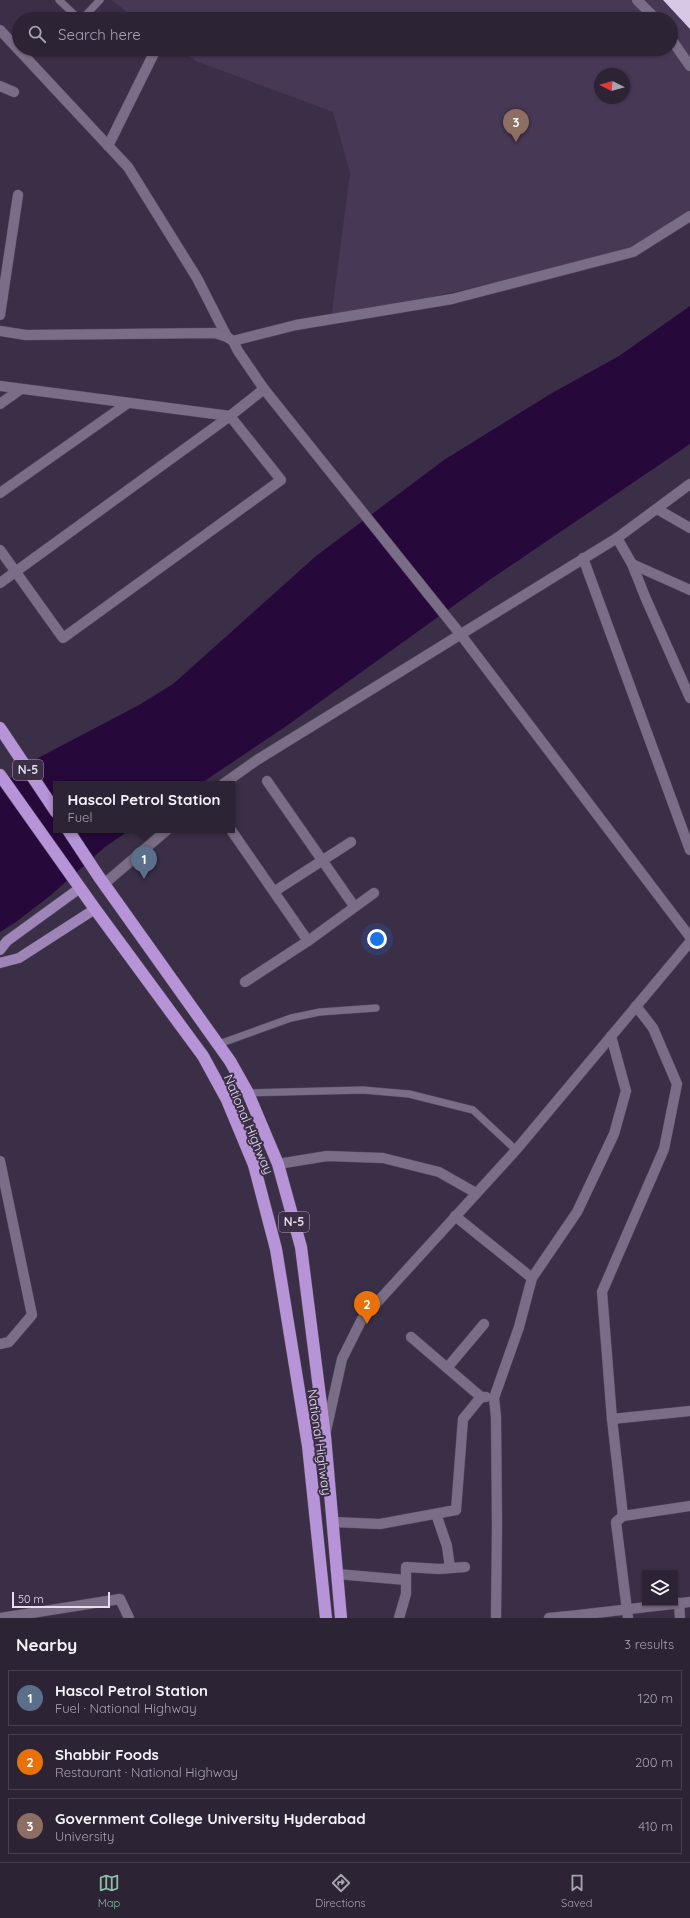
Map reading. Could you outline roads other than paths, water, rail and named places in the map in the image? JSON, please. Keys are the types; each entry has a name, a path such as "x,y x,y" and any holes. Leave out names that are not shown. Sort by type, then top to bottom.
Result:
{"highway":[{"name":"N-5","path":"0,728 53,808"},
{"name":"National Highway","path":"0,775 95,909 203,1056 227,1100 254,1165 276,1249 308,1446 326,1618"},
{"name":"National Highway","path":"70,833 219,1044 248,1093 278,1164 301,1247 325,1436 341,1618"},
{"path":"203,1056 219,1044"}],"main road":[{"path":"0,950 7,941 78,885"},
{"path":"0,963 19,958 95,909"}],"street":[{"path":"637,0 649,12"},
{"path":"0,30 12,43"},
{"path":"678,49 690,66"},
{"path":"24,56 128,167 196,278 230,339 264,389 461,635 690,937"},
{"path":"108,146 153,56"},
{"path":"0,86 14,92"},
{"path":"0,315 18,195"},
{"path":"0,331 26,335 215,334 230,339 296,325 452,299 633,252 690,216"},
{"path":"0,386 230,416 281,480 63,638 0,550"},
{"path":"0,404 21,389"},
{"path":"0,583 230,416 264,389"},
{"path":"0,493 128,403"},
{"path":"227,781 257,760 617,538 690,484"},
{"path":"657,509 690,528"},
{"path":"617,538 632,564 646,599 689,691"},
{"path":"584,558 690,850"},
{"path":"632,564 690,590"},
{"path":"267,781 354,906"},
{"path":"102,880 163,833"},
{"path":"233,833 275,891 308,941"},
{"path":"275,891 351,842"},
{"path":"245,982 308,941 354,906 374,893"},
{"path":"325,1436 342,1359 362,1319 516,1150 690,942"},
{"path":"624,1516 612,1419 602,1292 664,1149 677,1084 654,1028 636,1006"},
{"path":"496,1618 497,1526 496,1417 494,1398 519,1327 532,1278 577,1212 614,1134 626,1092 611,1036"},
{"path":"278,1164 327,1156 383,1158 439,1172 476,1193"},
{"path":"0,1161 32,1315 9,1342 0,1344"},
{"path":"455,1216 532,1278"},
{"path":"447,1368 484,1324"},
{"path":"411,1337 481,1397 494,1398"},
{"path":"333,1522 380,1524 456,1510 463,1419 481,1397"},
{"path":"612,1419 690,1410"},
{"path":"627,1614 616,1522 624,1516 690,1506"},
{"path":"436,1514 447,1546 450,1568"},
{"path":"399,1618 406,1594 406,1567 450,1568 465,1566"},
{"path":"337,1574 406,1580"},
{"path":"0,1618 120,1599 129,1618"},
{"path":"549,1618 627,1614 690,1602"},
{"path":"679,1603 680,1618"}],"lane":[{"path":"59,0 72,12"},
{"path":"87,12 100,0"},
{"path":"219,1044 291,1018 320,1012 376,1008"},
{"path":"248,1093 363,1090 409,1094 473,1110 516,1150"}],"place":[{"name":"Government College University Hyderabad","path":"516,142"},
{"name":"Hascol Petrol Station","path":"144,879"},
{"name":"Shabbir Foods","path":"367,1324"}]}
